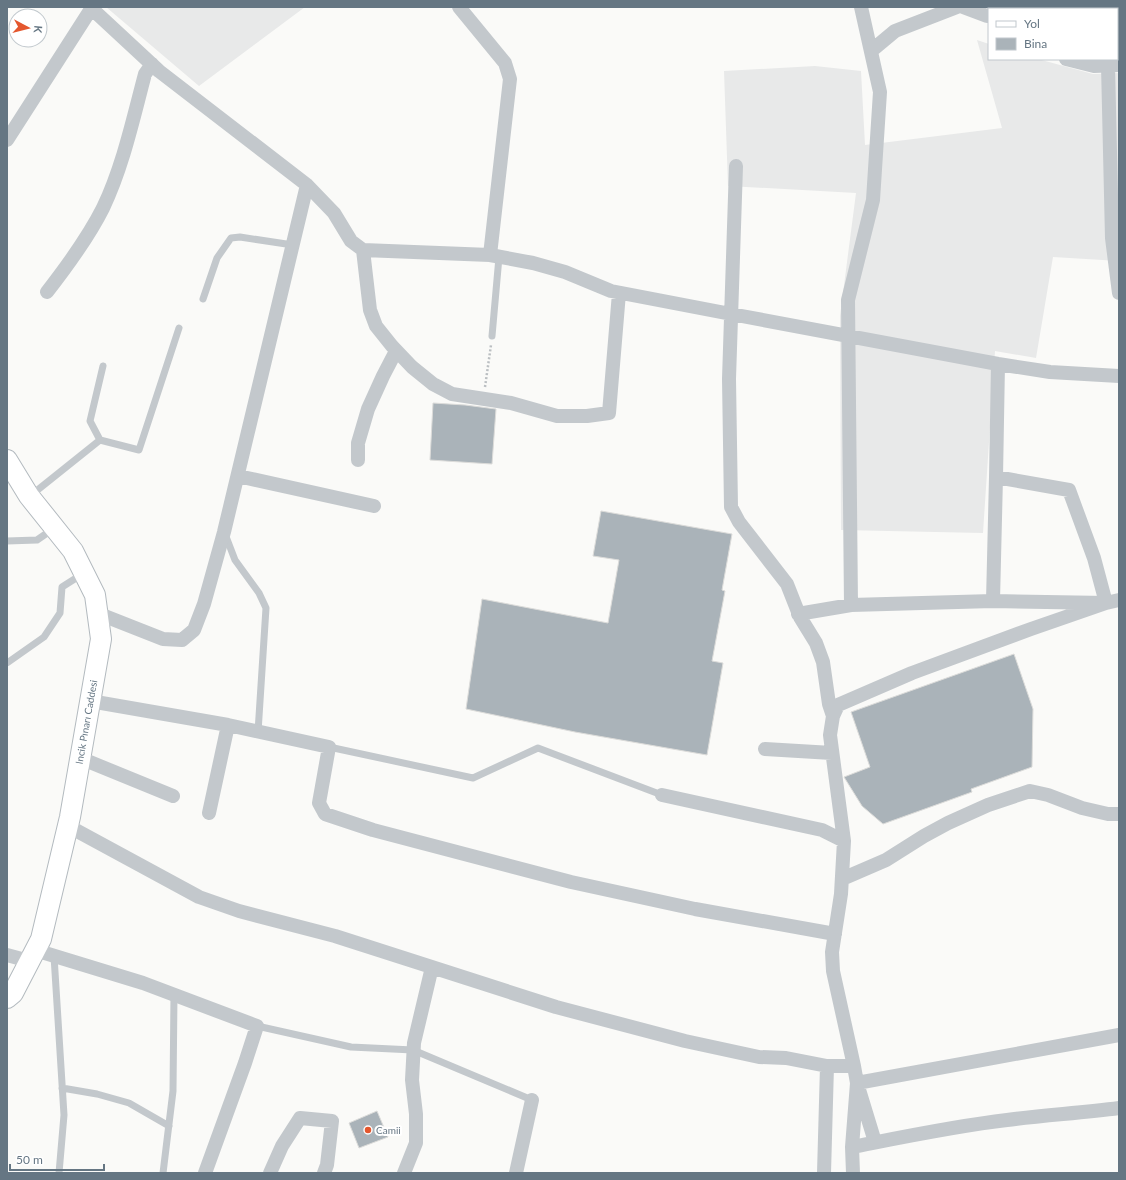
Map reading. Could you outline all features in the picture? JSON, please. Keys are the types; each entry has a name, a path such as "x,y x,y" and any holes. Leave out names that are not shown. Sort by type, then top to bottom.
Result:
{"main road":[{"name":"Incik Pınarı Caddesi","path":"7,460 30,496 73,551 94,595 101,639 68,826 41,939 13,993 7,998"}],"street":[{"path":"459,7 505,63 510,79 494,256"},
{"path":"851,605 848,300 873,200 880,92 861,7"},
{"path":"871,51 895,31 957,7"},
{"path":"963,7 987,14"},
{"path":"7,140 90,8 152,64 307,185 334,213 351,241 363,250 494,256 533,263 564,272 611,291 998,364 1050,372 1119,376"},
{"path":"1070,60 1094,66 1113,65 1112,238 1119,293"},
{"path":"47,292 84,241 103,206 123,157 145,74 152,64"},
{"path":"736,166 729,379 731,507 739,522 787,584 798,614 816,643 823,662 829,704 833,716"},
{"path":"97,613 163,639 182,640 194,630 204,604 224,532 307,185"},
{"path":"363,250 370,310 376,326 396,351 412,367 434,384 452,394 511,403 557,416 587,416 609,413 619,292"},
{"path":"358,460 358,443 368,409 396,351"},
{"path":"993,601 998,364"},
{"path":"238,476 374,506"},
{"path":"996,477 1069,490 1112,602"},
{"path":"798,614 851,605 993,601 1112,602"},
{"path":"875,1142 857,1083 833,971 832,952 842,879 844,841 830,735 833,716 838,705 912,673 1031,629 1112,602"},
{"path":"90,701 228,725 329,747 319,803 325,814 373,830 571,882 695,909 835,934"},
{"path":"209,813 228,725"},
{"path":"765,749 832,753"},
{"path":"80,758 173,796"},
{"path":"842,879 886,860 924,836 968,814 988,805 1030,791 1048,794 1082,808 1108,814 1119,814"},
{"path":"662,795 822,830 844,841"},
{"path":"68,826 199,897 239,911 335,936 556,1007 685,1041 759,1057 786,1058 827,1066 854,1066"},
{"path":"7,955 54,956 143,983 257,1026 246,1063 205,1173"},
{"path":"404,1173 416,1143 416,1114 412,1080 413,1050 432,967"},
{"path":"857,1083 1119,1035"},
{"path":"824,1173 827,1066"},
{"path":"854,1173 852,1147 857,1083"},
{"path":"516,1173 532,1100"},
{"path":"852,1147 1006,1120 1119,1108"},
{"path":"270,1173 282,1146 300,1118 332,1121 327,1165 324,1173"}],"lane":[{"path":"203,299 217,258 231,238 240,237 293,245"},
{"path":"492,336 494,256"},
{"path":"103,366 90,421 100,440 139,450 179,328"},
{"path":"30,496 100,440"},
{"path":"7,541 37,540 54,527"},
{"path":"224,532 236,560 259,593 266,608 258,732"},
{"path":"7,663 44,637 60,613 62,587 84,573"},
{"path":"329,747 473,778 538,748 662,795"},
{"path":"54,956 64,1115 59,1173"},
{"path":"164,1173 173,1092 174,995"},
{"path":"257,1026 351,1047 413,1050 532,1100"},
{"path":"62,1088 97,1094 129,1103 169,1126"}],"path":[{"path":"483,399 492,336"}],"shaded area":[{"path":"106,7 305,7 199,86"},
{"path":"977,40 988,44 988,60 1042,60 1093,74 1119,73 1119,261 1053,257 1036,358 995,351 983,533 841,530 840,316 856,193 728,186 724,71 815,66 861,71 865,145 1002,128"}],"building":[{"path":"433,403 496,409 492,464 430,460"},
{"path":"601,511 732,534 722,590 725,591 712,661 723,663 707,755 575,732 466,709 482,599 608,623 619,560 593,556"},
{"path":"1014,654 1033,709 1032,767 971,789 972,792 883,824 862,806 844,777 870,767 851,712"},
{"name":"Camii","path":"377,1111 388,1137 359,1148 349,1123"}],"place":[{"name":"Camii","path":"368,1130"}]}
